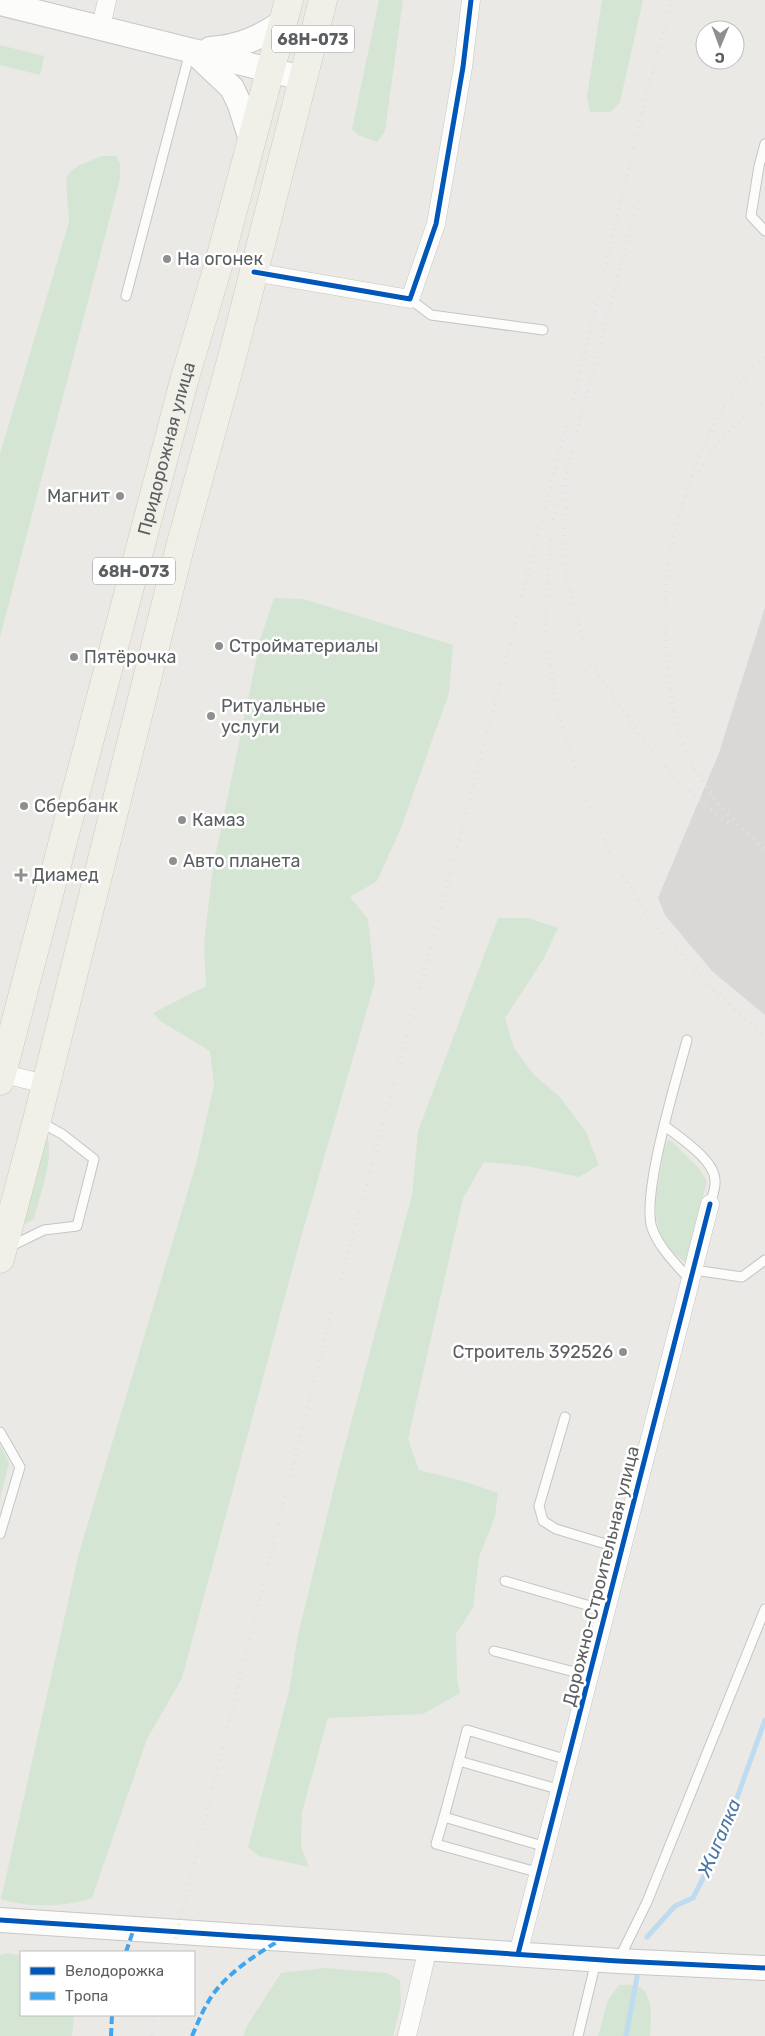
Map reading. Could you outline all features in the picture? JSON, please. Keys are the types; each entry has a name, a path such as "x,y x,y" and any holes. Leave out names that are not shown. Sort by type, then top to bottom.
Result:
{"main road":[{"name":"68Н-073","path":"1,1255 37,1120 180,547 209,446 323,0"},
{"name":"Придорожная улица","path":"1,1076 8,1023 287,11"}],"street":[{"path":"100,27 107,0"},
{"path":"254,272 410,299 436,224 463,67 471,0"},
{"path":"0,3 302,78"},
{"path":"190,50 236,46 252,41 287,11"},
{"path":"190,50 232,88 240,105 252,143"},
{"path":"1,1076 45,1084"},
{"name":"Дорожно-Строительная улица","path":"518,1954 710,1204"},
{"path":"0,1920 607,1960 765,1968"},
{"path":"411,2035 428,1948"}],"lane":[{"path":"126,296 190,50"},
{"path":"765,144 759,166 751,216 765,231"},
{"path":"410,299 431,315 543,330"},
{"path":"687,1040 665,1126 650,1203 652,1228 668,1255 692,1275 742,1277 765,1260"},
{"path":"1,1255 44,1230 76,1226 94,1159 62,1134 37,1120"},
{"path":"665,1126 702,1156 713,1172 716,1181 710,1204"},
{"path":"565,1416 539,1506 543,1520 556,1529 622,1549"},
{"path":"0,1432 20,1467 0,1534"},
{"path":"505,1581 606,1611"},
{"path":"578,2036 607,1960 647,1902 765,1608"},
{"path":"494,1651 590,1676"},
{"path":"540,1873 436,1844 467,1730 568,1760"},
{"path":"459,1762 561,1790"},
{"path":"444,1817 546,1847"}],"shaded area":[{"path":"765,607 765,1015 712,971 665,915 658,898 719,753"}],"green space":[{"path":"379,0 403,0 385,131 377,142 358,135 352,129"},
{"path":"602,0 643,0 620,102 611,112 590,112 587,96"},
{"path":"0,45 44,56 40,75 0,65"},
{"path":"102,156 116,156 120,163 120,179 0,637 0,454 69,222 66,179 71,171 80,165"},
{"path":"274,598 303,599 453,645 449,693 401,828 377,881 350,897 368,919 375,982 300,1241 182,1678 147,1739 92,1898 58,1905 12,1902 1,1899 79,1553 196,1164 214,1085 210,1051 160,1021 153,1013 206,986 204,943 213,867 261,637"},
{"path":"498,918 528,918 558,928 543,960 505,1018 514,1048 534,1075 560,1097 586,1132 599,1165 579,1177 527,1166 484,1162 463,1198 408,1439 419,1470 463,1481 498,1493 495,1517 479,1557 473,1608 456,1634 457,1678 460,1693 423,1714 328,1718 302,1812 301,1847 309,1867 259,1856 248,1847 289,1691 298,1635 336,1479 412,1195 418,1131"},
{"path":"47,1133 49,1154 46,1176 34,1219 26,1224 24,1222"},
{"path":"669,1139 698,1167 707,1181 686,1263 666,1243 657,1221 656,1196 664,1149"},
{"path":"0,1445 9,1463 0,1499"},
{"path":"8,1953 20,1956 20,2016 74,2016 72,2036 0,2036 0,1955"},
{"path":"324,1968 387,1973 400,1980 401,2004 393,2036 243,2036 248,2024 281,1973"},
{"path":"619,1985 637,1986 644,1991 650,2009 650,2036 598,2036 608,2000"}],"waterway":[{"name":"Жигалка","path":"647,1937 675,1906 693,1898 720,1845 765,1720"},
{"name":"Жигалка","path":"626,2036 637,1977"}],"railway":[{"path":"172,1951 325,1337 443,902 577,385 648,88 672,0"},
{"path":"638,201 552,527 545,625 555,701 579,783 595,823 615,863 650,920 709,985 765,1037"},
{"path":"765,358 747,375 730,397 715,422 702,450 691,478 674,534 666,580 665,603 666,654 669,680 673,705 684,747 708,790 765,850"},
{"path":"699,471 728,432 765,401"},
{"path":"568,486 564,531 566,574 587,658 639,733 667,768 699,800 732,826"},
{"path":"151,2036 156,2016"}],"marked path":[{"path":"126,1951 134,1928"},
{"path":"192,2036 205,2008 221,1985 239,1968 280,1940"},
{"path":"111,2036 112,2016"}],"cycle path":[{"path":"254,272 410,299 436,224 463,67 471,0"},
{"path":"518,1954 710,1204"},
{"path":"0,1920 618,1961 765,1968"}],"place":[{"name":"На огонек","path":"167,259"},
{"name":"Магнит","path":"120,496"},
{"name":"Стройматериалы","path":"219,646"},
{"name":"Пятёрочка","path":"74,657"},
{"name":"Ритуальные услуги","path":"211,716"},
{"name":"Сбербанк","path":"24,806"},
{"name":"Камаз","path":"182,820"},
{"name":"Авто планета","path":"173,861"},
{"name":"Диамед","path":"21,875"},
{"name":"Строитель 392526","path":"623,1352"}]}
